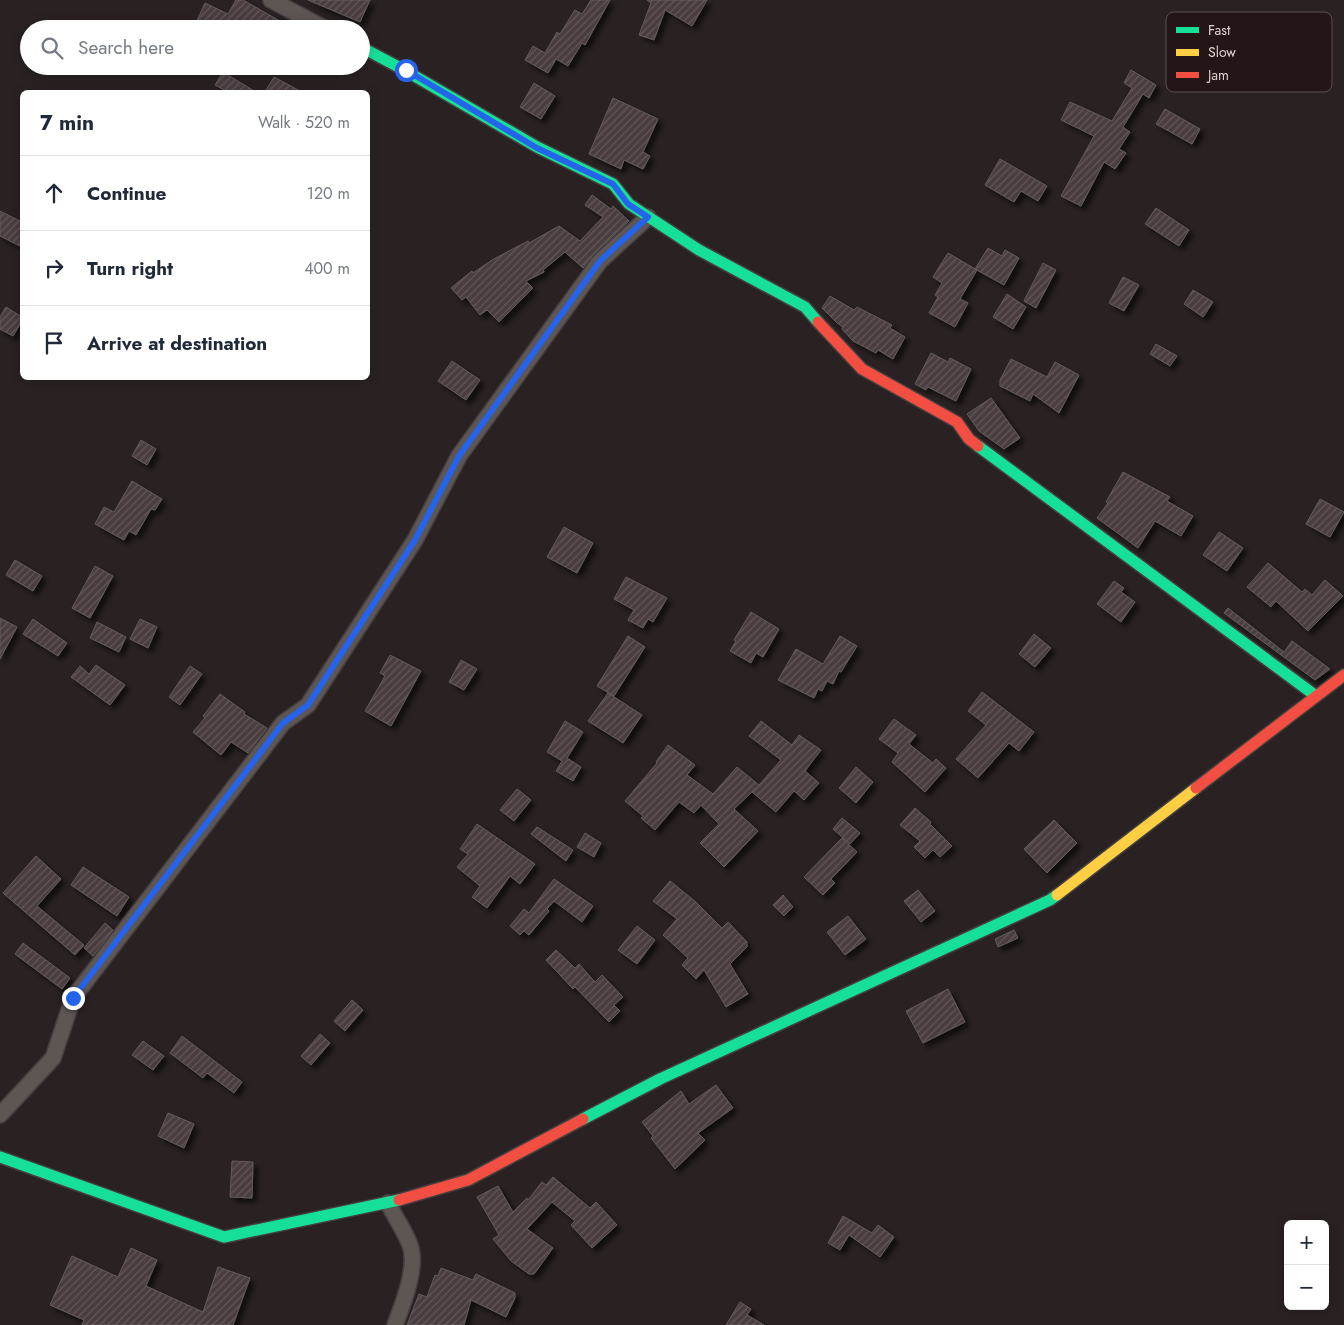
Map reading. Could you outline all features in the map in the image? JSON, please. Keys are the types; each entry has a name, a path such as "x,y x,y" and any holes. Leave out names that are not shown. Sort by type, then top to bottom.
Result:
{"street":[{"path":"271,0 309,20"},
{"path":"370,52 406,70 537,148 613,184 628,204 699,250 805,307 862,369 957,422 969,439 1316,696"},
{"path":"0,1115 53,1058 73,998 283,723 308,705 415,540 459,456 541,342 600,261 648,217"},
{"path":"0,1157 224,1237 388,1203 468,1180 660,1079 1050,900 1344,675"},
{"path":"388,1203 410,1246 412,1259 407,1292 395,1325"}],"building":[{"path":"236,0 243,0 278,20 197,20 205,3 228,14"},
{"path":"308,0 370,0 361,20 355,20"},
{"path":"591,0 610,0 585,45 582,43 568,66 556,59 548,73 525,60 533,46 545,53 557,32 560,34 575,10 582,14"},
{"path":"647,0 707,0 692,26 665,10 654,40 639,35 651,3"},
{"path":"1131,70 1156,85 1149,98 1143,94 1123,127 1130,132 1119,149 1126,153 1115,169 1104,162 1081,206 1061,196 1094,136 1061,120 1070,102 1112,121 1132,88 1124,83"},
{"path":"221,75 228,75 253,90 224,90 215,85"},
{"path":"274,77 298,90 266,90"},
{"path":"534,83 555,96 541,119 520,107"},
{"path":"613,98 658,119 643,152 650,156 643,169 624,160 621,169 589,154"},
{"path":"1165,109 1200,129 1192,144 1156,124"},
{"path":"1000,159 1047,186 1038,201 1021,191 1014,202 985,185"},
{"path":"592,195 611,209 613,206 629,221 594,254 583,268 565,252 543,270 544,272 526,281 533,288 499,322 487,310 480,315 466,297 462,300 451,288 472,271 473,273 492,260 528,241 529,243 559,226 580,241 603,217 585,205"},
{"path":"1156,208 1189,230 1179,246 1145,224"},
{"path":"0,211 20,221 20,246 0,236"},
{"path":"988,248 1002,256 1005,250 1019,258 1004,285 975,269"},
{"path":"948,253 977,270 960,299 968,303 955,327 929,313 938,297 935,295 942,283 933,277"},
{"path":"1043,263 1056,270 1036,308 1024,301"},
{"path":"1123,277 1139,285 1124,311 1109,303"},
{"path":"1193,290 1213,302 1203,317 1184,304"},
{"path":"1007,294 1026,307 1013,329 993,317"},
{"path":"830,296 854,310 857,307 892,325 890,328 905,337 893,359 878,350 876,353 853,341 842,329 843,327 822,308"},
{"path":"6,307 20,316 20,324 13,336 0,329 0,317"},
{"path":"1156,344 1177,356 1170,366 1150,354"},
{"path":"931,353 948,362 950,358 971,369 956,401 928,387 926,390 915,384"},
{"path":"1011,359 1047,377 1055,362 1079,375 1059,413 1033,394 1030,401 1000,386 1000,380"},
{"path":"452,361 480,380 466,400 438,381"},
{"path":"991,398 1020,438 1004,449 979,431 967,414"},
{"path":"141,440 156,449 147,465 132,456"},
{"path":"1123,472 1170,497 1167,501 1193,516 1181,536 1155,521 1138,548 1097,518 1108,503 1106,502"},
{"path":"132,481 162,499 155,510 151,509 136,535 129,531 124,540 95,524 104,507 114,512"},
{"path":"1320,499 1344,512 1330,537 1306,524"},
{"path":"564,527 593,543 577,573 547,557"},
{"path":"1219,532 1243,548 1227,571 1203,555"},
{"path":"15,560 42,576 33,591 6,575"},
{"path":"1268,563 1302,592 1305,589 1312,595 1325,580 1343,596 1308,631 1276,601 1271,607 1247,587"},
{"path":"95,566 113,576 90,618 72,608"},
{"path":"626,577 667,598 653,622 648,619 643,628 628,620 634,610 614,599"},
{"path":"1114,581 1124,588 1121,592 1135,602 1121,622 1097,604"},
{"path":"1228,608 1284,652 1292,641 1330,669 1315,680 1224,613"},
{"path":"751,612 779,629 763,657 756,653 751,663 730,651 736,641 734,640"},
{"path":"0,618 17,627 0,659"},
{"path":"33,619 67,643 58,656 23,634"},
{"path":"140,619 157,627 148,648 130,639"},
{"path":"97,622 126,637 119,652 90,638"},
{"path":"1034,634 1051,648 1035,667 1019,654"},
{"path":"628,636 645,647 614,696 597,686"},
{"path":"840,636 857,646 841,672 839,671 833,684 827,681 822,691 818,689 814,698 778,680 796,649 823,664"},
{"path":"390,655 421,671 391,726 365,711 385,676 380,673"},
{"path":"461,660 477,669 464,690 449,682"},
{"path":"96,665 125,685 110,705 71,677 80,666 89,674"},
{"path":"190,666 202,674 180,705 169,697"},
{"path":"982,692 1034,732 1019,751 1009,743 978,778 956,759 986,725 968,711"},
{"path":"608,693 642,715 623,743 588,721"},
{"path":"220,694 245,712 244,714 267,728 248,753 231,742 221,755 193,732 205,718 203,716"},
{"path":"894,719 916,735 909,744 933,763 936,759 946,768 925,792 892,762 898,753 879,739"},
{"path":"565,721 583,732 567,758 581,767 573,781 556,771 562,761 547,752"},
{"path":"761,721 792,745 799,735 821,750 805,771 819,783 804,800 794,791 776,812 752,792 756,788 734,809 758,831 724,867 700,843 719,824 701,805 694,813 679,802 655,830 641,818 643,816 625,801 657,763 668,745 695,765 687,775 713,794 737,767 759,785 781,760 749,736"},
{"path":"856,767 873,782 856,803 839,788"},
{"path":"517,789 531,800 514,821 500,810"},
{"path":"915,808 931,822 930,824 952,846 940,857 933,850 925,858 914,847 920,841 900,825"},
{"path":"842,818 860,833 850,844 833,829"},
{"path":"1054,820 1077,843 1047,873 1024,849"},
{"path":"477,824 535,864 520,884 510,876 487,908 472,897 480,886 457,867 468,854 460,849"},
{"path":"537,827 573,850 566,861 531,834"},
{"path":"585,833 601,843 594,857 577,847"},
{"path":"842,838 857,852 831,879 835,883 823,895 804,877"},
{"path":"36,856 61,879 37,906 84,945 75,955 3,893"},
{"path":"83,867 129,897 117,916 71,885"},
{"path":"554,879 593,906 582,922 554,901 547,909 549,911 529,935 524,931 520,935 510,926 524,909 529,913"},
{"path":"670,881 696,902 722,928 728,922 747,942 747,947 730,964 748,994 726,1007 704,970 696,979 682,965 688,958 663,935 677,919 653,901"},
{"path":"918,890 935,911 921,922 904,901"},
{"path":"783,895 793,907 784,916 773,905"},
{"path":"848,916 866,939 845,955 827,932"},
{"path":"105,923 113,930 93,956 84,948"},
{"path":"637,926 655,940 637,964 618,950"},
{"path":"1014,930 1018,938 998,947 995,939"},
{"path":"23,943 70,978 62,989 15,954"},
{"path":"556,950 575,968 579,964 595,982 602,975 623,997 614,1005 620,1011 609,1022 575,987 573,989 546,960"},
{"path":"948,989 965,1022 923,1043 906,1011"},
{"path":"352,1000 363,1010 345,1031 334,1021"},
{"path":"320,1034 330,1043 311,1065 301,1056"},
{"path":"182,1036 242,1082 234,1093 207,1073 203,1078 170,1053"},
{"path":"143,1041 164,1056 153,1070 132,1055"},
{"path":"716,1085 733,1108 698,1133 705,1140 675,1169 651,1138 653,1136 642,1122 681,1091 689,1104"},
{"path":"168,1113 194,1124 184,1148 158,1136"},
{"path":"232,1161 253,1162 252,1198 230,1197"},
{"path":"553,1177 590,1208 596,1202 617,1225 592,1248 571,1225 575,1221 552,1202 527,1229 553,1248 534,1274 529,1274 511,1261 493,1239 499,1235 477,1197 498,1186 513,1212 527,1198 528,1200 542,1182 546,1185"},
{"path":"843,1216 872,1233 878,1225 894,1237 880,1257 849,1235 840,1250 828,1243"},
{"path":"131,1248 157,1260 146,1286 203,1312 218,1267 250,1278 233,1325 82,1325 84,1320 50,1305 72,1256 118,1277"},
{"path":"441,1268 473,1280 476,1274 515,1293 515,1298 506,1317 471,1300 464,1325 407,1325 419,1294 427,1297 435,1275 438,1276"},
{"path":"740,1302 751,1309 747,1315 764,1325 726,1325"}],"traffic: fast":[{"path":"370,52 537,147 613,184 629,204 699,250 805,307 818,322"},
{"path":"978,446 1316,696"},
{"path":"583,1119 660,1079 1050,900 1057,895"},
{"path":"0,1157 224,1237 399,1200"}],"traffic: slow":[{"path":"1057,895 1196,788"}],"traffic: jam":[{"path":"818,322 862,369 957,422 969,439 978,446"},
{"path":"1196,788 1344,675"},
{"path":"399,1200 468,1180 583,1119"}],"route":[{"path":"73,998 283,723 308,705 415,540 459,456 600,261 648,217 628,204 613,184 537,148 406,70"}]}
